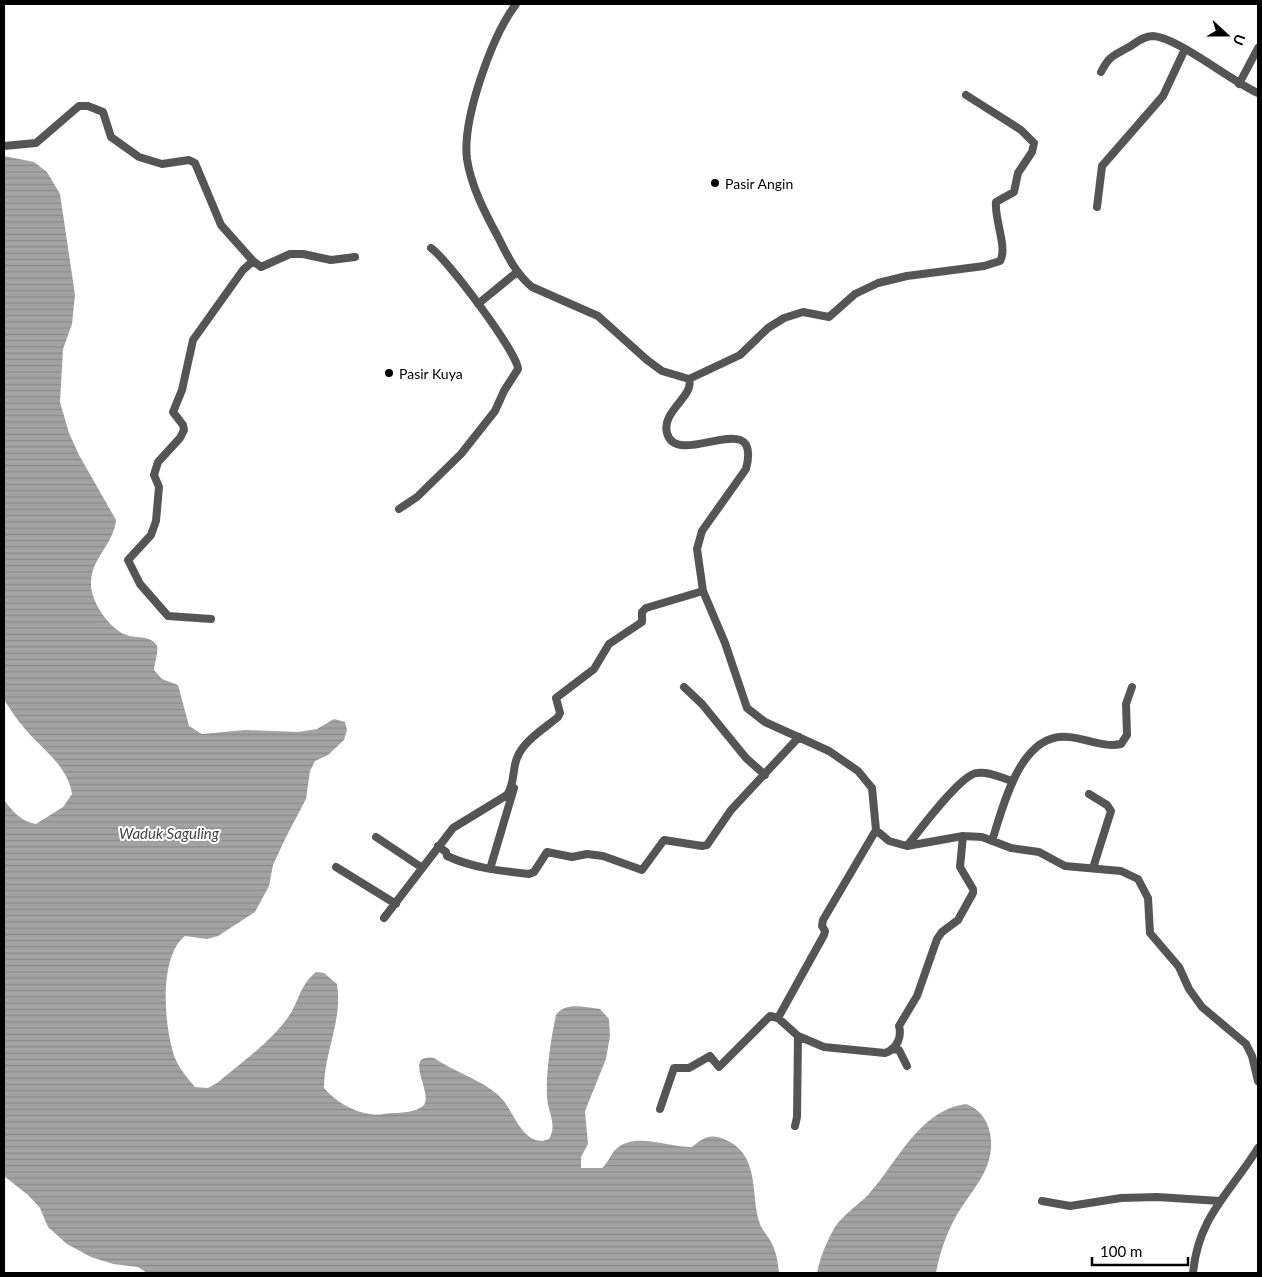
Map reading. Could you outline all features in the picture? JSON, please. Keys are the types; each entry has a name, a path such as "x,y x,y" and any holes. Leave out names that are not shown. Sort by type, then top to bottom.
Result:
{"street":[{"path":"516,4 498,34 484,70 470,117 467,158 487,217 517,272 532,287 598,316 662,371 688,379 740,355 768,328 784,318 803,312 829,317 855,294 878,284 906,276 984,266 1000,261 1003,250 996,217 996,202 1014,192 1018,173 1032,152 1034,143 1021,130 966,95"},
{"path":"1101,72 1111,55 1146,37 1159,37 1185,49 1239,84 1258,93"},
{"path":"1239,84 1258,48"},
{"path":"1097,207 1102,166 1163,96 1185,49"},
{"path":"4,146 36,143 79,106 88,106 100,110 106,118 111,137 132,154 162,164 189,160 195,163 221,224 253,261 261,267 290,254 303,254 331,260 355,256"},
{"path":"399,510 417,497 461,454 495,411 504,390 518,369 509,350 448,262 431,248"},
{"path":"211,618 168,616 140,584 128,560 151,534 156,521 159,487 154,475 158,462 180,438 184,430 183,425 172,412 182,390 191,344 243,270 253,261"},
{"path":"478,304 517,272"},
{"path":"688,379 688,391 668,418 667,433 670,439 688,446 734,438 744,442 749,452 749,459 743,474 712,514 698,540 697,562 703,592 725,643 747,708 765,722 829,751 866,779 874,796 876,830 823,920 824,935 778,1018"},
{"path":"490,870 514,794 515,764 520,752 560,716 556,701 557,697 594,669 609,644 642,622 642,612 646,608 703,592"},
{"path":"684,687 702,704 742,755 765,774"},
{"path":"992,840 1012,781 1020,767 1031,754 1048,740 1070,737 1111,745 1121,744 1127,735 1126,704 1132,687"},
{"path":"438,846 449,857 490,870 531,874 547,852 572,857 588,854 603,856 642,870 664,840 706,845 731,810 799,737"},
{"path":"907,846 959,784 971,774 985,773 1012,781"},
{"path":"384,918 421,867 453,828 507,795 513,783"},
{"path":"1090,794 1107,805 1111,811 1094,868"},
{"path":"876,830 889,841 907,846 973,836 992,840 1011,848 1039,852 1065,866 1121,871 1138,879 1148,898 1150,933 1179,966 1189,989 1202,1007 1246,1044 1252,1056 1258,1081"},
{"path":"660,1108 674,1068 689,1068 710,1056 719,1067 770,1016 778,1018 798,1036 834,1049 885,1053 892,1049 902,1036 899,1026 920,989 937,940 942,932 958,920 973,893 974,889 960,867 963,836"},
{"path":"376,837 421,867"},
{"path":"336,867 396,904"},
{"path":"795,1126 797,1117 798,1036"},
{"path":"892,1049 899,1050 907,1066"},
{"path":"1193,1273 1195,1249 1200,1235 1220,1202 1258,1148"},
{"path":"1042,1201 1070,1206 1121,1198 1157,1196 1220,1202"}],"water":[{"name":"Waduk Saguling","path":"4,156 34,162 47,172 60,194 75,295 72,324 63,349 60,402 69,433 79,455 116,520 111,536 98,558 92,574 91,583 94,599 103,616 123,634 147,638 156,644 157,653 154,670 162,679 178,685 189,726 202,734 245,730 298,732 317,729 334,719 345,722 347,730 344,740 328,755 315,761 310,771 306,799 273,865 269,886 255,912 218,936 207,939 185,936 176,946 170,960 167,976 166,1012 171,1045 181,1069 195,1087 208,1088 217,1083 271,1038 294,1008 310,978 316,972 324,973 337,984 338,997 336,1023 327,1062 324,1088 333,1097 351,1108 373,1115 417,1110 423,1106 426,1100 419,1068 420,1062 425,1058 434,1058 480,1082 497,1094 521,1128 533,1139 541,1141 549,1139 552,1130 547,1096 547,1073 556,1015 565,1008 570,1007 600,1009 609,1019 610,1036 606,1059 585,1111 588,1144 581,1157 581,1168 602,1168 616,1149 633,1141 692,1147 708,1137 726,1140 737,1147 745,1156 750,1166 757,1213 760,1224 774,1248 779,1273 147,1273 138,1267 113,1264 91,1257 67,1244 48,1227 40,1208 28,1195 4,1176 4,800 10,808 26,821 36,824 63,807 72,794 70,784 60,766 22,726 4,700"},
{"path":"966,1104 981,1114 986,1122 991,1139 990,1157 980,1180 950,1228 936,1273 817,1273 824,1249 835,1227 846,1214 868,1195 910,1140 935,1117 949,1109"}],"place":[{"name":"Pasir Angin","path":"715,183"},
{"name":"Pasir Kuya","path":"389,373"}]}
